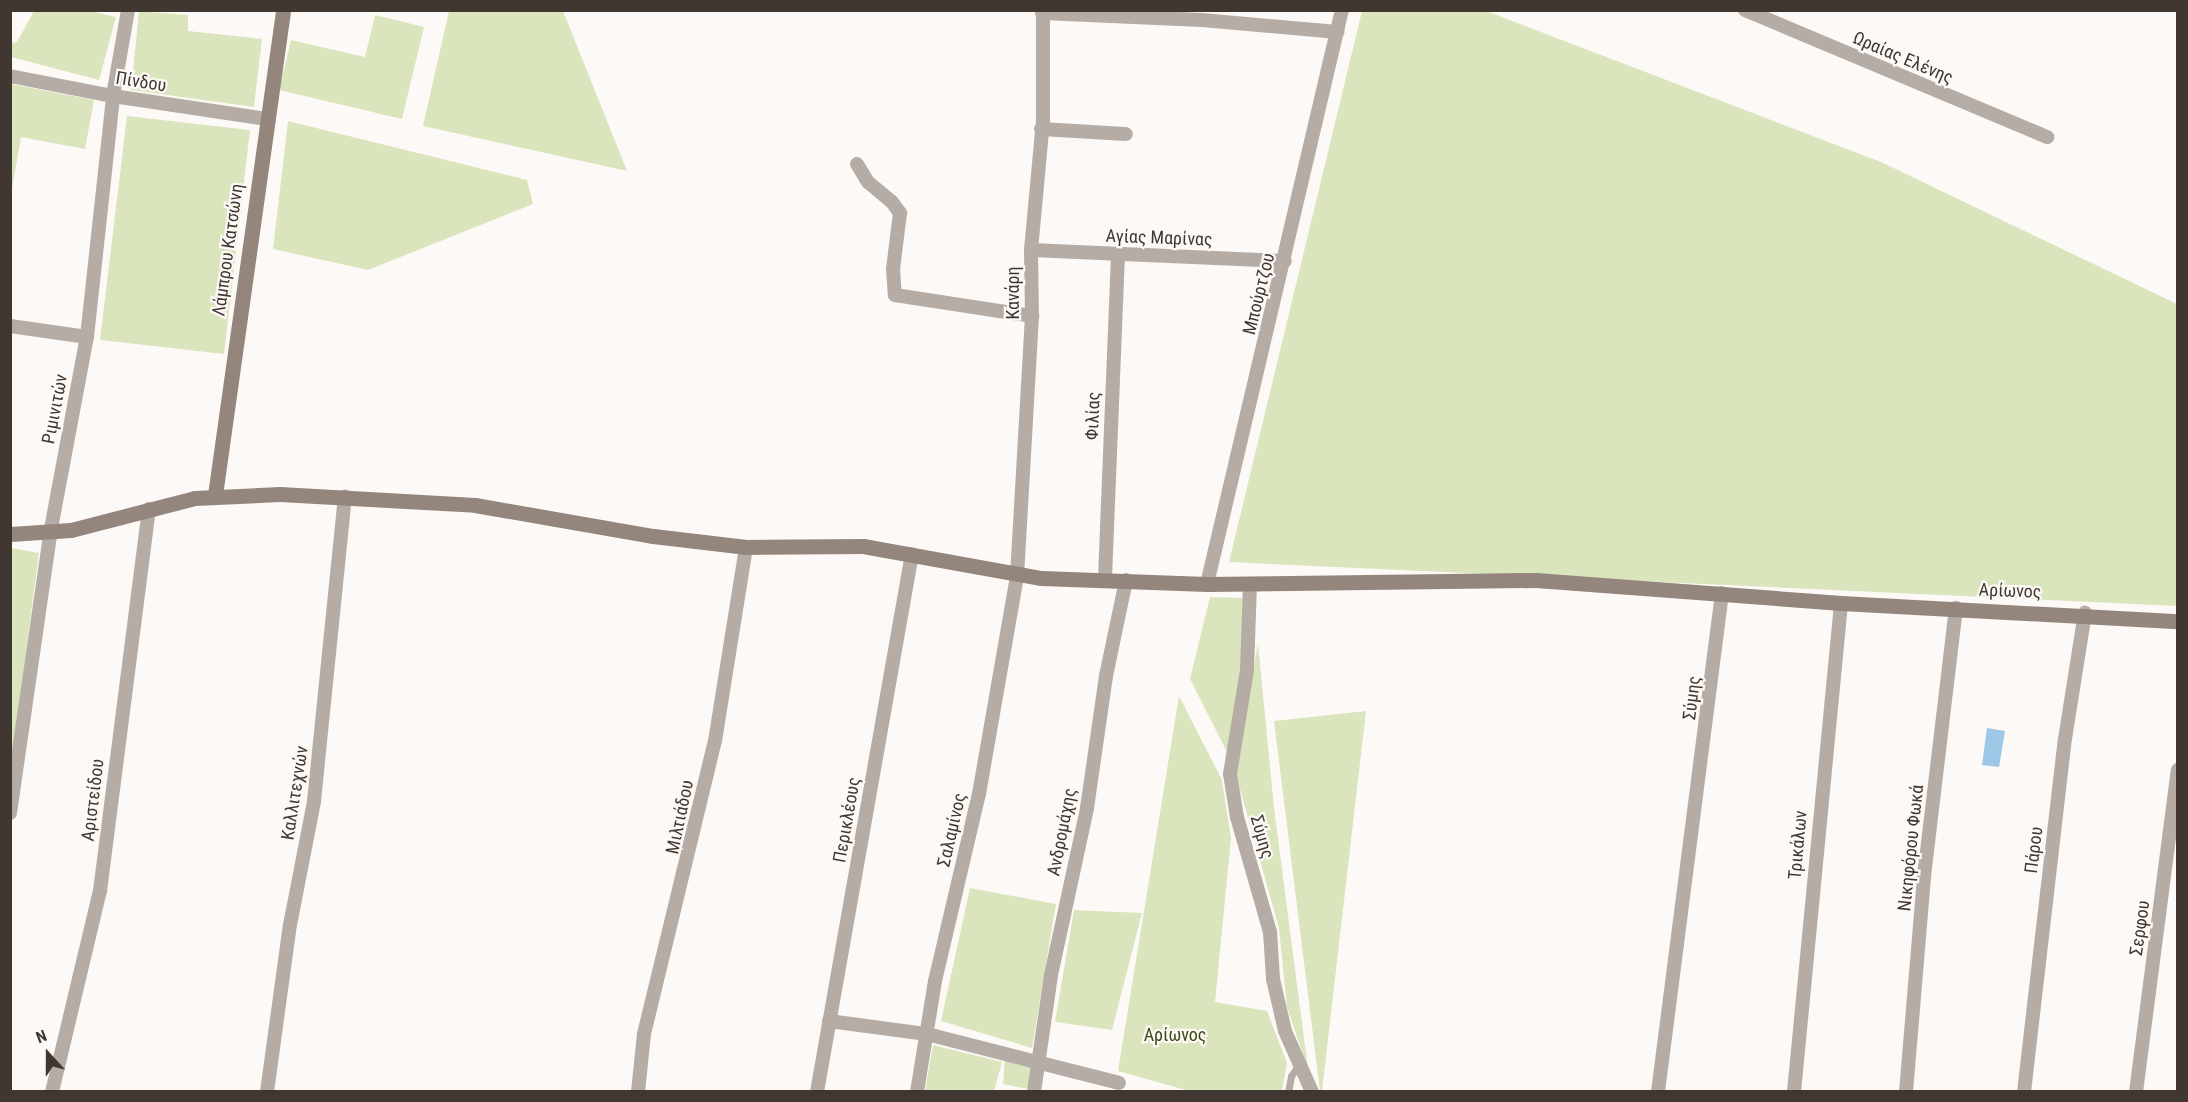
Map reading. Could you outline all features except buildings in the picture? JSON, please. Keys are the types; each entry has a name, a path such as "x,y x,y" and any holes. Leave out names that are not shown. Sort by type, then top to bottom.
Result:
{"street":[{"name":"Ριμινιτών","path":"10,813 50,534 87,337 113,96 128,10"},
{"name":"Λάμπρου Κατσώνη","path":"215,495 283,10"},
{"name":"Μπούρτζου","path":"1207,584 1285,261 1342,10"},
{"name":"Ωραίας Ελένης","path":"1745,10 2047,137"},
{"path":"1043,12 1202,20 1337,32"},
{"name":"Κανάρη","path":"1017,576 1032,316 1031,250 1041,129 1043,12"},
{"name":"Πίνδου","path":"10,76 113,96 267,119"},
{"path":"1041,129 1126,134"},
{"path":"857,164 868,182 892,202 900,213 893,269 895,295 1032,316"},
{"name":"Αγίας Μαρίνας","path":"1031,250 1285,261"},
{"name":"Φιλίας","path":"1105,578 1118,254"},
{"path":"10,326 87,337"},
{"name":"Αρίωνος","path":"10,534 50,534 215,495 345,497 475,505 652,536 746,547 854,545 912,554 1017,576 1207,584 1536,580 1841,603 2085,613 2178,621"},
{"name":"Καλλιτεχνών","path":"267,1092 290,925 314,801 345,497"},
{"name":"Αριστείδου","path":"52,1092 100,891 149,509"},
{"name":"Μιλτιάδου","path":"638,1092 645,1034 715,741 746,547"},
{"name":"Περικλέους","path":"817,1092 912,554"},
{"name":"Σαλαμίνος","path":"917,1092 935,981 979,794 1017,576"},
{"name":"Ανδρομάχης","path":"1034,1092 1051,975 1087,808 1106,676 1126,580"},
{"name":"Σύμης","path":"1250,584 1247,670 1230,774 1237,817 1270,932 1273,979 1285,1031 1312,1092"},
{"name":"Σύμης","path":"1658,1092 1722,593"},
{"name":"Τρικάλων","path":"1794,1092 1841,603"},
{"name":"Νικηφόρου Φωκά","path":"1906,1092 1925,868 1956,608"},
{"name":"Πάρου","path":"2024,1092 2065,739 2085,613"},
{"name":"Σερφου","path":"2136,1092 2178,770"},
{"path":"829,1021 927,1034 1039,1059 1119,1083"}],"lane":[{"path":"1288,1092 1291,1076 1299,1064"}],"green space":[{"path":"34,11 90,11 116,17 99,80 11,57 11,43 17,42"},
{"path":"139,11 188,15 188,31 262,39 254,107 131,90"},
{"path":"449,11 563,11 627,171 423,126"},
{"path":"1362,11 1486,11 1881,162 2177,304 2177,606 1229,562"},
{"path":"375,15 424,27 402,119 279,90 291,40 365,57"},
{"path":"11,84 94,100 85,149 21,137 11,194"},
{"path":"127,116 250,130 224,354 100,340"},
{"path":"288,121 527,180 533,204 368,270 273,249"},
{"path":"11,548 39,553 11,766"},
{"path":"1210,597 1243,598 1240,679 1228,754 1190,679"},
{"path":"1258,643 1274,808 1308,1069 1287,1007 1279,928 1236,775"},
{"name":"Αρίωνος","path":"1179,696 1222,780 1231,838 1215,1002 1267,1011 1287,1063 1282,1091 1189,1091 1118,1071"},
{"path":"1366,711 1322,1091 1320,1091 1274,721"},
{"path":"970,888 1056,904 1032,1048 941,1021"},
{"path":"1074,910 1142,913 1112,1030 1055,1022"},
{"path":"933,1045 1002,1062 994,1091 925,1091"},
{"path":"1005,1058 1033,1064 1028,1089 1003,1084"}],"water":[{"path":"1987,728 2005,731 1999,767 1982,765"}]}
